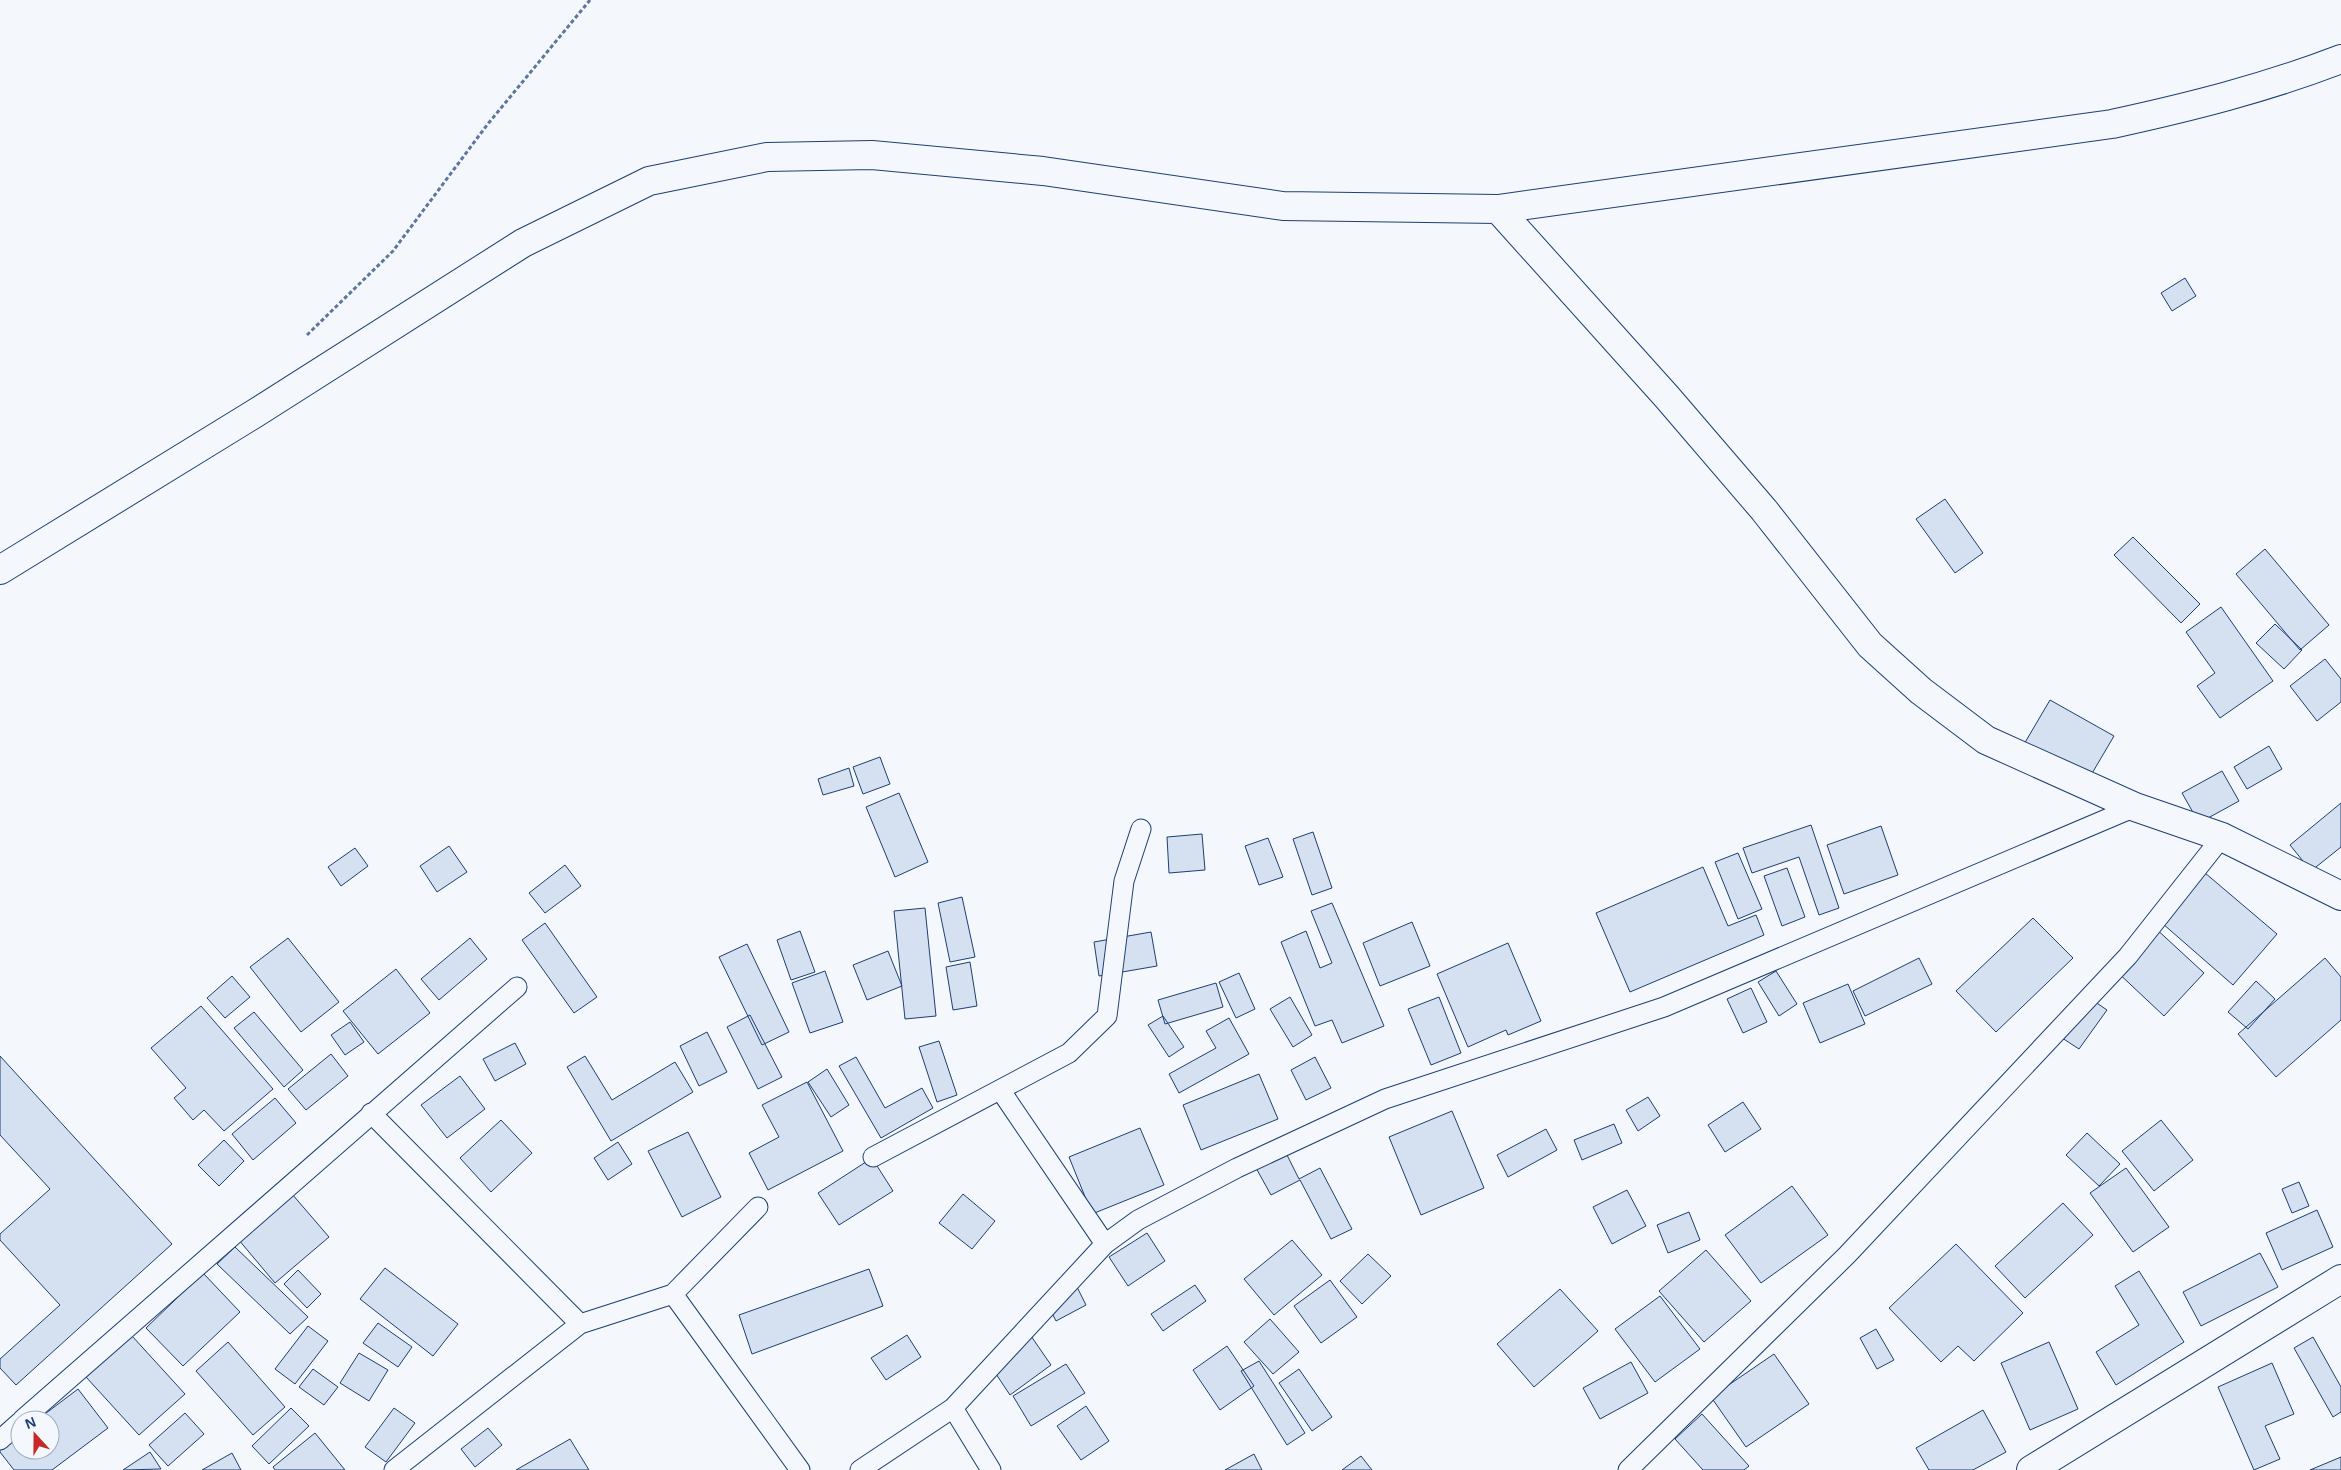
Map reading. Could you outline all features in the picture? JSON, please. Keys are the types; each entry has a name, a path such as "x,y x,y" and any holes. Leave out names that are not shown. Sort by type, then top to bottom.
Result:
{"street":[{"path":"0,570 246,419 523,243 648,181 767,157 872,155 1043,171 1283,206 1498,209 2112,124 2201,105 2297,76 2341,59"},
{"path":"1498,209 1668,397 1751,495 1870,645 1921,691 1986,740 2135,807 2222,837 2341,896"},
{"path":"2031,1470 2341,1279"}],"lane":[{"path":"860,1470 953,1408 1105,1244 1146,1215 1237,1168 1385,1099 1664,1007 2135,807"},
{"path":"874,1157 1069,1053 1107,1016 1124,881 1141,829"},
{"path":"1628,1470 1888,1213 2128,956 2222,837"},
{"path":"34,1410 371,1113 517,988"},
{"path":"1001,1090 1105,1244"},
{"path":"371,1113 580,1324"},
{"path":"394,1470 580,1324 673,1294 758,1208"},
{"path":"673,1294 800,1470"},
{"path":"953,1408 991,1470"},
{"path":"0,1440 10,1431"}],"path":[{"path":"304,337 393,251 487,125 590,0"}],"building":[{"path":"2185,278 2196,296 2172,311 2161,293"},
{"path":"1945,499 1983,553 1955,573 1916,519"},
{"path":"2133,537 2200,604 2181,623 2114,555"},
{"path":"2265,549 2329,625 2300,650 2236,574"},
{"path":"2221,607 2273,681 2220,718 2197,686 2215,673 2186,632"},
{"path":"2275,624 2302,650 2284,669 2256,643"},
{"path":"2325,659 2341,679 2341,702 2317,721 2290,686"},
{"path":"2050,700 2114,736 2084,787 2020,751"},
{"path":"2269,746 2282,769 2247,789 2234,767"},
{"path":"880,757 890,784 863,794 853,767"},
{"path":"849,768 854,786 823,795 818,779"},
{"path":"2222,771 2239,801 2199,823 2182,793"},
{"path":"899,793 928,862 895,877 866,807"},
{"path":"2341,803 2341,847 2311,871 2290,845"},
{"path":"1811,825 1839,908 1819,915 1799,857 1752,873 1743,848"},
{"path":"1881,826 1898,875 1844,894 1827,845"},
{"path":"1313,832 1332,888 1312,895 1293,839"},
{"path":"1202,834 1205,870 1169,873 1167,837"},
{"path":"1268,838 1283,877 1259,885 1245,846"},
{"path":"449,846 467,872 437,892 420,866"},
{"path":"355,848 368,866 341,886 328,867"},
{"path":"1738,853 1762,909 1738,919 1715,862"},
{"path":"565,865 581,886 545,913 529,893"},
{"path":"1703,867 1728,926 1756,915 1764,935 1630,992 1596,913"},
{"path":"2198,867 2277,934 2233,985 2155,917"},
{"path":"1787,868 1805,917 1782,926 1764,876"},
{"path":"962,897 975,957 950,962 938,903"},
{"path":"1332,903 1384,1026 1342,1043 1332,1020 1315,1026 1281,942 1306,931 1320,968 1332,963 1311,911"},
{"path":"925,908 936,1016 905,1019 894,911"},
{"path":"2033,918 2073,958 1996,1032 1956,991"},
{"path":"1412,922 1430,966 1380,986 1363,943"},
{"path":"545,923 597,997 574,1013 522,940"},
{"path":"2153,926 2204,973 2164,1016 2114,969"},
{"path":"800,931 815,972 791,980 777,940"},
{"path":"1151,932 1157,966 1099,976 1094,942"},
{"path":"288,938 339,1002 301,1032 250,967"},
{"path":"470,938 487,959 439,1000 421,979"},
{"path":"1508,943 1541,1021 1508,1035 1506,1030 1468,1047 1437,974"},
{"path":"747,944 789,1032 762,1045 719,957"},
{"path":"888,951 902,986 867,1000 853,965"},
{"path":"1919,958 1932,984 1865,1016 1853,991"},
{"path":"2325,958 2341,977 2341,1020 2276,1077 2238,1034"},
{"path":"970,962 977,1006 953,1010 946,967"},
{"path":"396,969 430,1013 378,1054 343,1011"},
{"path":"825,971 843,1022 810,1033 792,983"},
{"path":"1776,971 1797,1004 1779,1016 1758,982"},
{"path":"1239,973 1255,1009 1236,1018 1219,982"},
{"path":"232,976 250,997 225,1018 207,998"},
{"path":"2256,981 2275,999 2248,1029 2228,1012"},
{"path":"1216,983 1223,1007 1165,1024 1158,1000"},
{"path":"1848,984 1865,1024 1820,1043 1803,1003"},
{"path":"1751,988 1767,1022 1743,1033 1727,999"},
{"path":"1290,997 1312,1035 1293,1047 1270,1009"},
{"path":"1439,997 1461,1053 1431,1065 1408,1009"},
{"path":"2088,997 2107,1010 2079,1049 2059,1036"},
{"path":"201,1006 273,1089 224,1131 204,1110 193,1120 174,1098 186,1088 151,1048"},
{"path":"254,1012 303,1070 284,1087 234,1028"},
{"path":"750,1015 782,1077 758,1089 727,1027"},
{"path":"1163,1016 1184,1047 1169,1057 1148,1025"},
{"path":"1229,1018 1249,1054 1179,1093 1169,1074 1216,1048 1206,1031"},
{"path":"350,1022 364,1042 345,1055 331,1035"},
{"path":"707,1032 727,1072 699,1086 680,1046"},
{"path":"939,1041 957,1095 937,1102 919,1047"},
{"path":"515,1043 526,1064 495,1081 483,1059"},
{"path":"331,1054 348,1076 306,1110 288,1089"},
{"path":"0,1056 172,1244 16,1385 0,1368 0,1359 60,1305 0,1240 0,1234 50,1189 0,1135"},
{"path":"585,1056 612,1100 675,1062 693,1092 611,1141 567,1067"},
{"path":"856,1057 885,1108 922,1088 933,1108 881,1138 839,1066"},
{"path":"1315,1057 1331,1088 1306,1100 1291,1070"},
{"path":"827,1069 849,1105 831,1117 808,1082"},
{"path":"1259,1074 1278,1119 1201,1150 1183,1105"},
{"path":"460,1076 485,1109 447,1138 421,1105"},
{"path":"807,1082 843,1151 768,1190 749,1153 779,1137 762,1105"},
{"path":"1648,1097 1660,1116 1638,1131 1626,1110"},
{"path":"275,1098 296,1123 253,1160 232,1134"},
{"path":"1743,1102 1761,1129 1725,1152 1708,1125"},
{"path":"1452,1111 1484,1188 1421,1215 1389,1137"},
{"path":"501,1120 532,1153 491,1192 460,1158"},
{"path":"2161,1120 2193,1160 2154,1191 2122,1151"},
{"path":"1614,1124 1622,1143 1582,1160 1574,1140"},
{"path":"1140,1128 1164,1185 1092,1214 1069,1157"},
{"path":"1546,1129 1557,1150 1508,1177 1497,1155"},
{"path":"688,1132 721,1197 682,1217 648,1151"},
{"path":"2087,1133 2120,1164 2099,1186 2066,1155"},
{"path":"224,1140 244,1161 219,1186 198,1165"},
{"path":"618,1142 632,1164 608,1180 594,1158"},
{"path":"1286,1153 1299,1179 1320,1168 1352,1229 1331,1239 1300,1180 1271,1195 1256,1168"},
{"path":"872,1158 893,1191 839,1225 818,1193"},
{"path":"2126,1168 2169,1227 2133,1252 2090,1193"},
{"path":"2299,1182 2309,1206 2292,1213 2282,1189"},
{"path":"1792,1186 1828,1235 1761,1283 1725,1235"},
{"path":"1627,1190 1646,1226 1612,1244 1593,1207"},
{"path":"292,1194 329,1237 275,1283 238,1239"},
{"path":"963,1194 995,1221 972,1249 939,1223"},
{"path":"2063,1203 2093,1235 2025,1298 1995,1266"},
{"path":"2317,1210 2333,1247 2282,1270 2266,1233"},
{"path":"1689,1212 1700,1240 1668,1253 1657,1225"},
{"path":"1147,1233 1165,1261 1128,1286 1109,1257"},
{"path":"1292,1240 1322,1275 1274,1315 1244,1279"},
{"path":"1956,1244 2023,1313 1974,1361 1958,1346 1941,1362 1889,1308"},
{"path":"235,1247 308,1317 290,1334 217,1264"},
{"path":"1706,1250 1751,1301 1704,1342 1659,1291"},
{"path":"2260,1253 2278,1287 2201,1326 2183,1292"},
{"path":"1368,1254 1391,1276 1362,1304 1340,1281"},
{"path":"385,1268 458,1324 433,1356 360,1299"},
{"path":"869,1269 883,1306 752,1354 739,1315"},
{"path":"298,1270 321,1294 307,1308 284,1284"},
{"path":"2139,1271 2184,1342 2116,1385 2096,1352 2139,1325 2115,1286"},
{"path":"203,1273 240,1312 183,1366 146,1328"},
{"path":"1330,1280 1357,1317 1321,1343 1294,1306"},
{"path":"1195,1285 1206,1301 1163,1331 1151,1314"},
{"path":"1077,1287 1086,1305 1056,1321 1047,1303"},
{"path":"1560,1289 1598,1331 1534,1387 1497,1344"},
{"path":"1660,1296 1700,1349 1655,1382 1615,1329"},
{"path":"1270,1319 1299,1352 1273,1374 1244,1342"},
{"path":"378,1323 412,1347 398,1367 363,1343"},
{"path":"308,1326 328,1341 295,1384 275,1369"},
{"path":"1876,1329 1894,1360 1877,1369 1860,1338"},
{"path":"907,1335 921,1357 886,1380 871,1358"},
{"path":"132,1336 185,1394 139,1435 86,1377"},
{"path":"1031,1336 1051,1365 1010,1395 990,1365"},
{"path":"2313,1337 2341,1387 2341,1412 2333,1417 2294,1348"},
{"path":"228,1342 285,1407 253,1435 196,1371"},
{"path":"2049,1342 2078,1409 2030,1430 2001,1363"},
{"path":"1227,1346 1254,1386 1220,1410 1193,1370"},
{"path":"359,1353 388,1370 369,1401 340,1383"},
{"path":"1774,1354 1809,1404 1746,1447 1711,1397"},
{"path":"1259,1361 1305,1433 1287,1445 1241,1371"},
{"path":"1631,1362 1648,1393 1600,1419 1583,1388"},
{"path":"2272,1363 2294,1414 2265,1426 2280,1459 2254,1470 2218,1387"},
{"path":"1066,1364 1085,1393 1031,1426 1013,1396"},
{"path":"313,1369 338,1387 324,1405 299,1387"},
{"path":"1299,1369 1332,1417 1312,1431 1279,1383"},
{"path":"78,1389 108,1428 52,1470 14,1470 0,1452 0,1448 10,1440 10,1460 60,1460 60,1410 50,1410"},
{"path":"1086,1406 1109,1441 1081,1460 1057,1426"},
{"path":"291,1408 309,1426 269,1464 252,1446"},
{"path":"394,1408 415,1423 386,1462 365,1447"},
{"path":"1983,1410 2006,1452 1973,1470 1929,1470 1916,1448"},
{"path":"185,1413 204,1434 168,1466 149,1445"},
{"path":"1702,1414 1749,1466 1744,1470 1703,1470 1675,1439"},
{"path":"488,1428 502,1445 475,1467 461,1449"},
{"path":"315,1433 345,1470 275,1470 273,1467"},
{"path":"570,1439 589,1470 516,1470"},
{"path":"150,1452 161,1469 123,1470"},
{"path":"232,1453 241,1470 202,1470"},
{"path":"1254,1454 1262,1470 1225,1470"},
{"path":"1361,1456 1372,1470 1342,1470"},
{"path":"2341,1457 2341,1470 2310,1470"}]}
